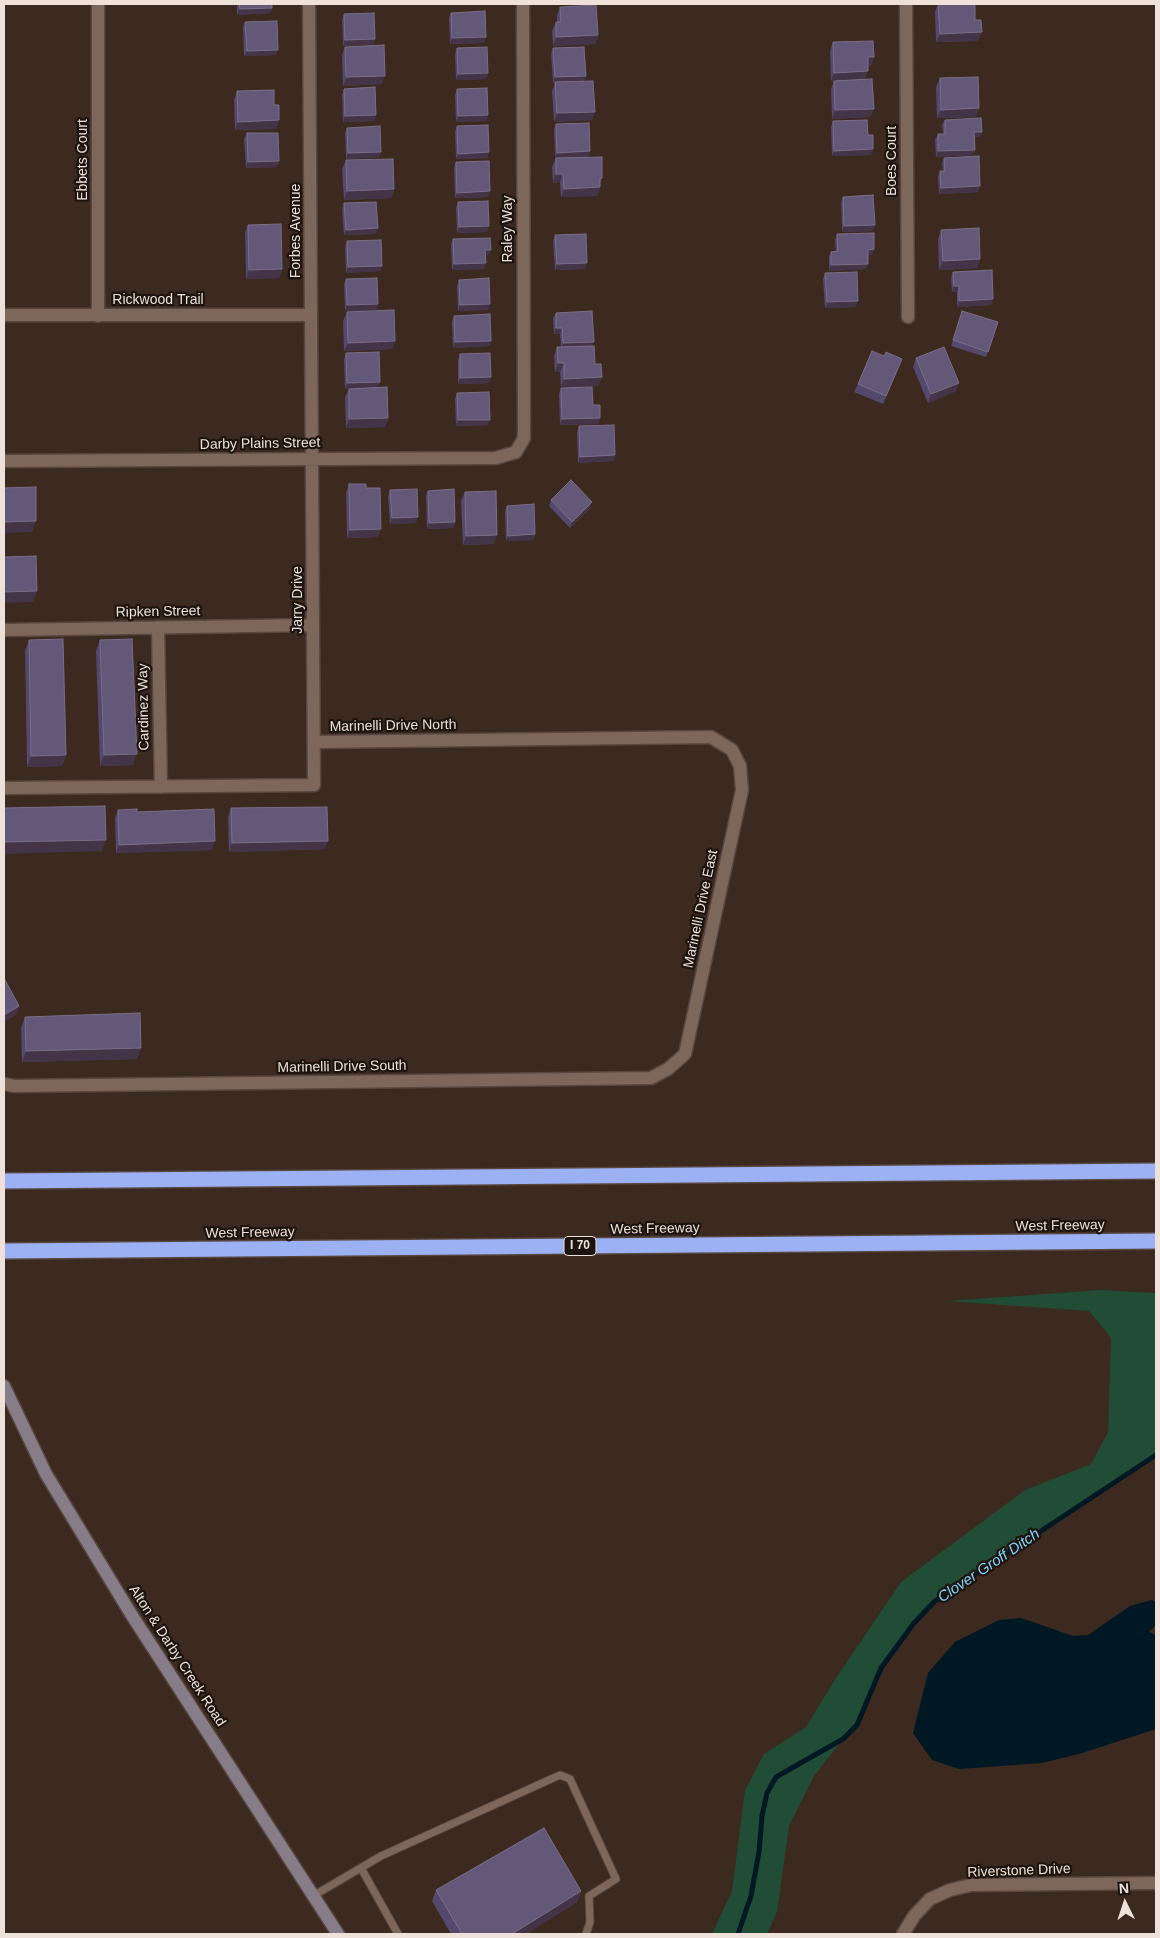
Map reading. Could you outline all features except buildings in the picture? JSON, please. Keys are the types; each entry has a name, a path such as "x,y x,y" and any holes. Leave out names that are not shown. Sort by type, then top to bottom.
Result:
{"highway":[{"path":"4,1181 1156,1171"},
{"name":"West Freeway","path":"4,1251 1156,1241"}],"main road":[{"name":"Alton & Darby Creek Road","path":"4,1386 46,1474 101,1565 338,1934"}],"street":[{"name":"Ebbets Court","path":"98,4 98,316"},
{"name":"Forbes Avenue","path":"309,4 312,458"},
{"name":"Raley Way","path":"516,452 524,438 523,4"},
{"name":"Boes Court","path":"906,4 908,317"},
{"name":"Rickwood Trail","path":"4,315 312,315"},
{"name":"Darby Plains Street","path":"4,461 496,458 516,452"},
{"name":"Jarry Drive","path":"312,458 314,742"},
{"name":"Ripken Street","path":"4,630 313,624"},
{"name":"Cardinez Way","path":"158,627 161,787"},
{"name":"Marinelli Drive North","path":"4,788 314,785 314,742 711,738 732,750"},
{"name":"Marinelli Drive East","path":"668,1069 685,1054 742,790 740,766 732,750"},
{"name":"Marinelli Drive South","path":"9,1085 651,1078 668,1069"},
{"name":"Riverstone Drive","path":"902,1934 914,1916 930,1899 950,1890 971,1885 1156,1883"}],"lane":[{"path":"313,1896 381,1856 439,1828 560,1775 570,1779 616,1879 589,1896 590,1922 586,1934"},
{"path":"361,1868 398,1934"}],"green space":[{"path":"1100,1290 1156,1293 1156,1455 935,1601 914,1623 881,1668 857,1725 843,1739 814,1776 789,1826 777,1912 767,1934 712,1934 732,1891 745,1790 764,1754 806,1727 834,1681 901,1582 1025,1490 1091,1464 1108,1432 1111,1338 1089,1311 947,1301"}],"water":[{"path":"1152,1600 1156,1602 1156,1625 1149,1632 1156,1635 1156,1729 1079,1754 1042,1763 959,1769 932,1760 913,1733 928,1673 955,1642 999,1620 1021,1618 1073,1636 1088,1635 1130,1606"}],"waterway":[{"name":"Clover Groff Ditch","path":"738,1934 751,1896 767,1793 776,1777 843,1739 857,1725 881,1668 914,1623 935,1601 1156,1455"}]}
